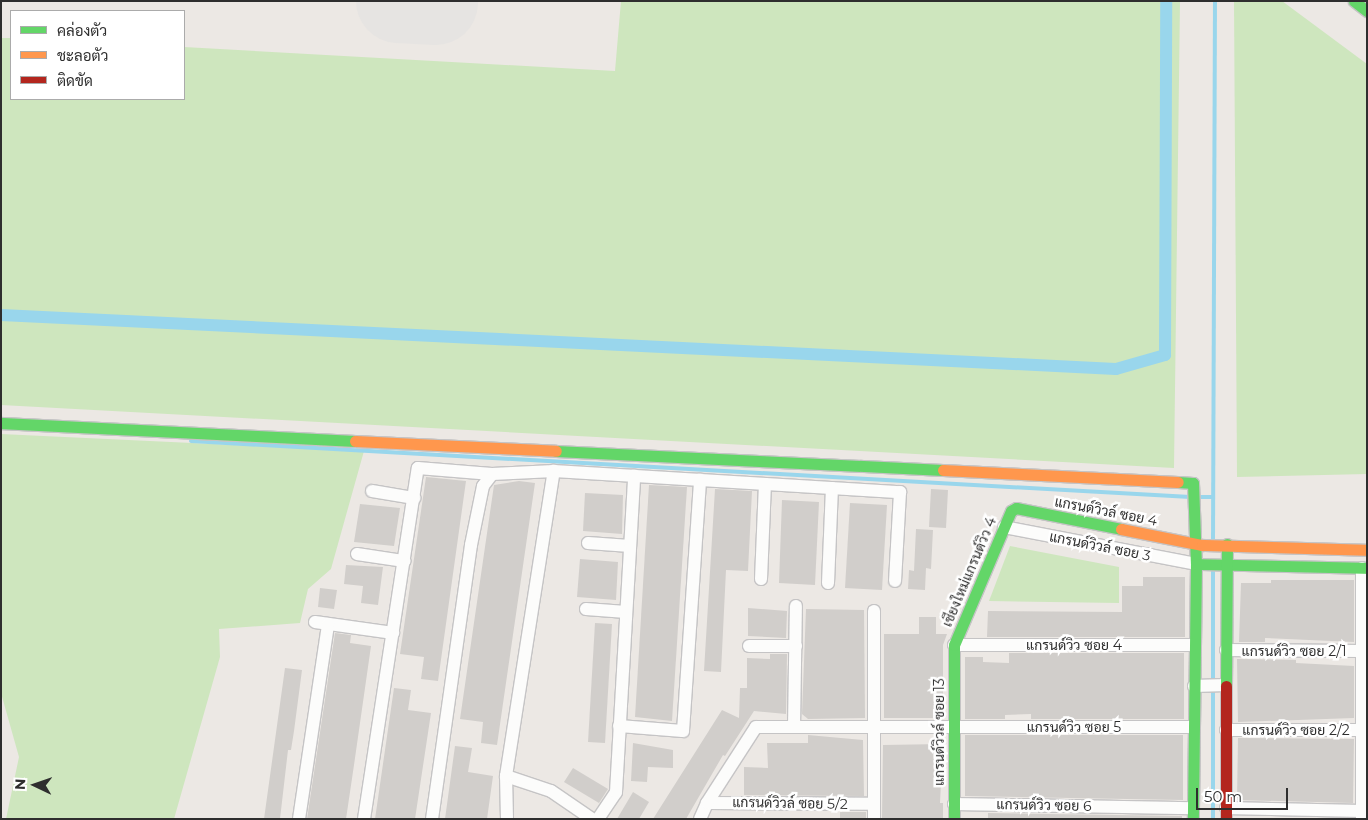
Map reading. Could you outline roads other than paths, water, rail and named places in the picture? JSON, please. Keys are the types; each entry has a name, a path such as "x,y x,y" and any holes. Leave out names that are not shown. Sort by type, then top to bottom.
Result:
{"street":[{"path":"1354,1 1367,11"},
{"path":"1,423 1189,482 1193,486 1199,544 1194,645 1198,686 1193,727 1193,813"},
{"path":"364,819 418,468 492,474 554,471 900,492 895,581"},
{"path":"507,819 506,776 554,471"},
{"path":"432,819 471,545 483,486 492,474"},
{"path":"598,819 616,792 634,476"},
{"path":"619,726 683,731 700,480"},
{"path":"761,579 765,484"},
{"path":"828,583 832,488"},
{"path":"372,491 414,498"},
{"name":"แกรนด์วิวล์ ซอย 4","path":"1011,511 1016,508 1199,544 1367,550"},
{"name":"เชียงใหม่แกรนด์วิว 4","path":"954,645 1011,511"},
{"name":"แกรนด์วิวล์ ซอย 3","path":"1004,527 1199,564"},
{"path":"588,543 630,546"},
{"path":"1199,564 1224,564 1364,568 1362,815 1226,813 1226,730 1221,685 1226,650 1224,564 1224,544"},
{"path":"357,554 404,561"},
{"path":"794,727 796,606"},
{"path":"586,609 626,612"},
{"path":"874,611 874,819"},
{"path":"314,622 393,633"},
{"path":"299,819 328,624"},
{"name":"แกรนด์วิว ซอย 4","path":"954,645 1194,645"},
{"name":"แกรนด์วิวล์ ซอย 13","path":"954,645 954,819"},
{"path":"749,646 796,646"},
{"name":"แกรนด์วิว ซอย 2/1","path":"1226,650 1362,651"},
{"path":"1198,686 1221,685"},
{"name":"แกรนด์วิว ซอย 5","path":"707,803 756,727 1193,727"},
{"name":"แกรนด์วิว ซอย 2/2","path":"1226,730 1364,730"},
{"path":"506,776 551,791 592,819"},
{"path":"700,819 707,803"},
{"name":"แกรนด์วิวล์ ซอย 5/2","path":"707,803 874,804"},
{"name":"แกรนด์วิว ซอย 6","path":"954,804 1193,813"}],"waterway":[{"path":"1,315 1116,369 1165,355 1166,1"},
{"path":"1213,542 1215,1"},
{"path":"191,441 1190,497"},
{"path":"1199,497 1213,497"},
{"path":"1213,569 1213,819"}]}
